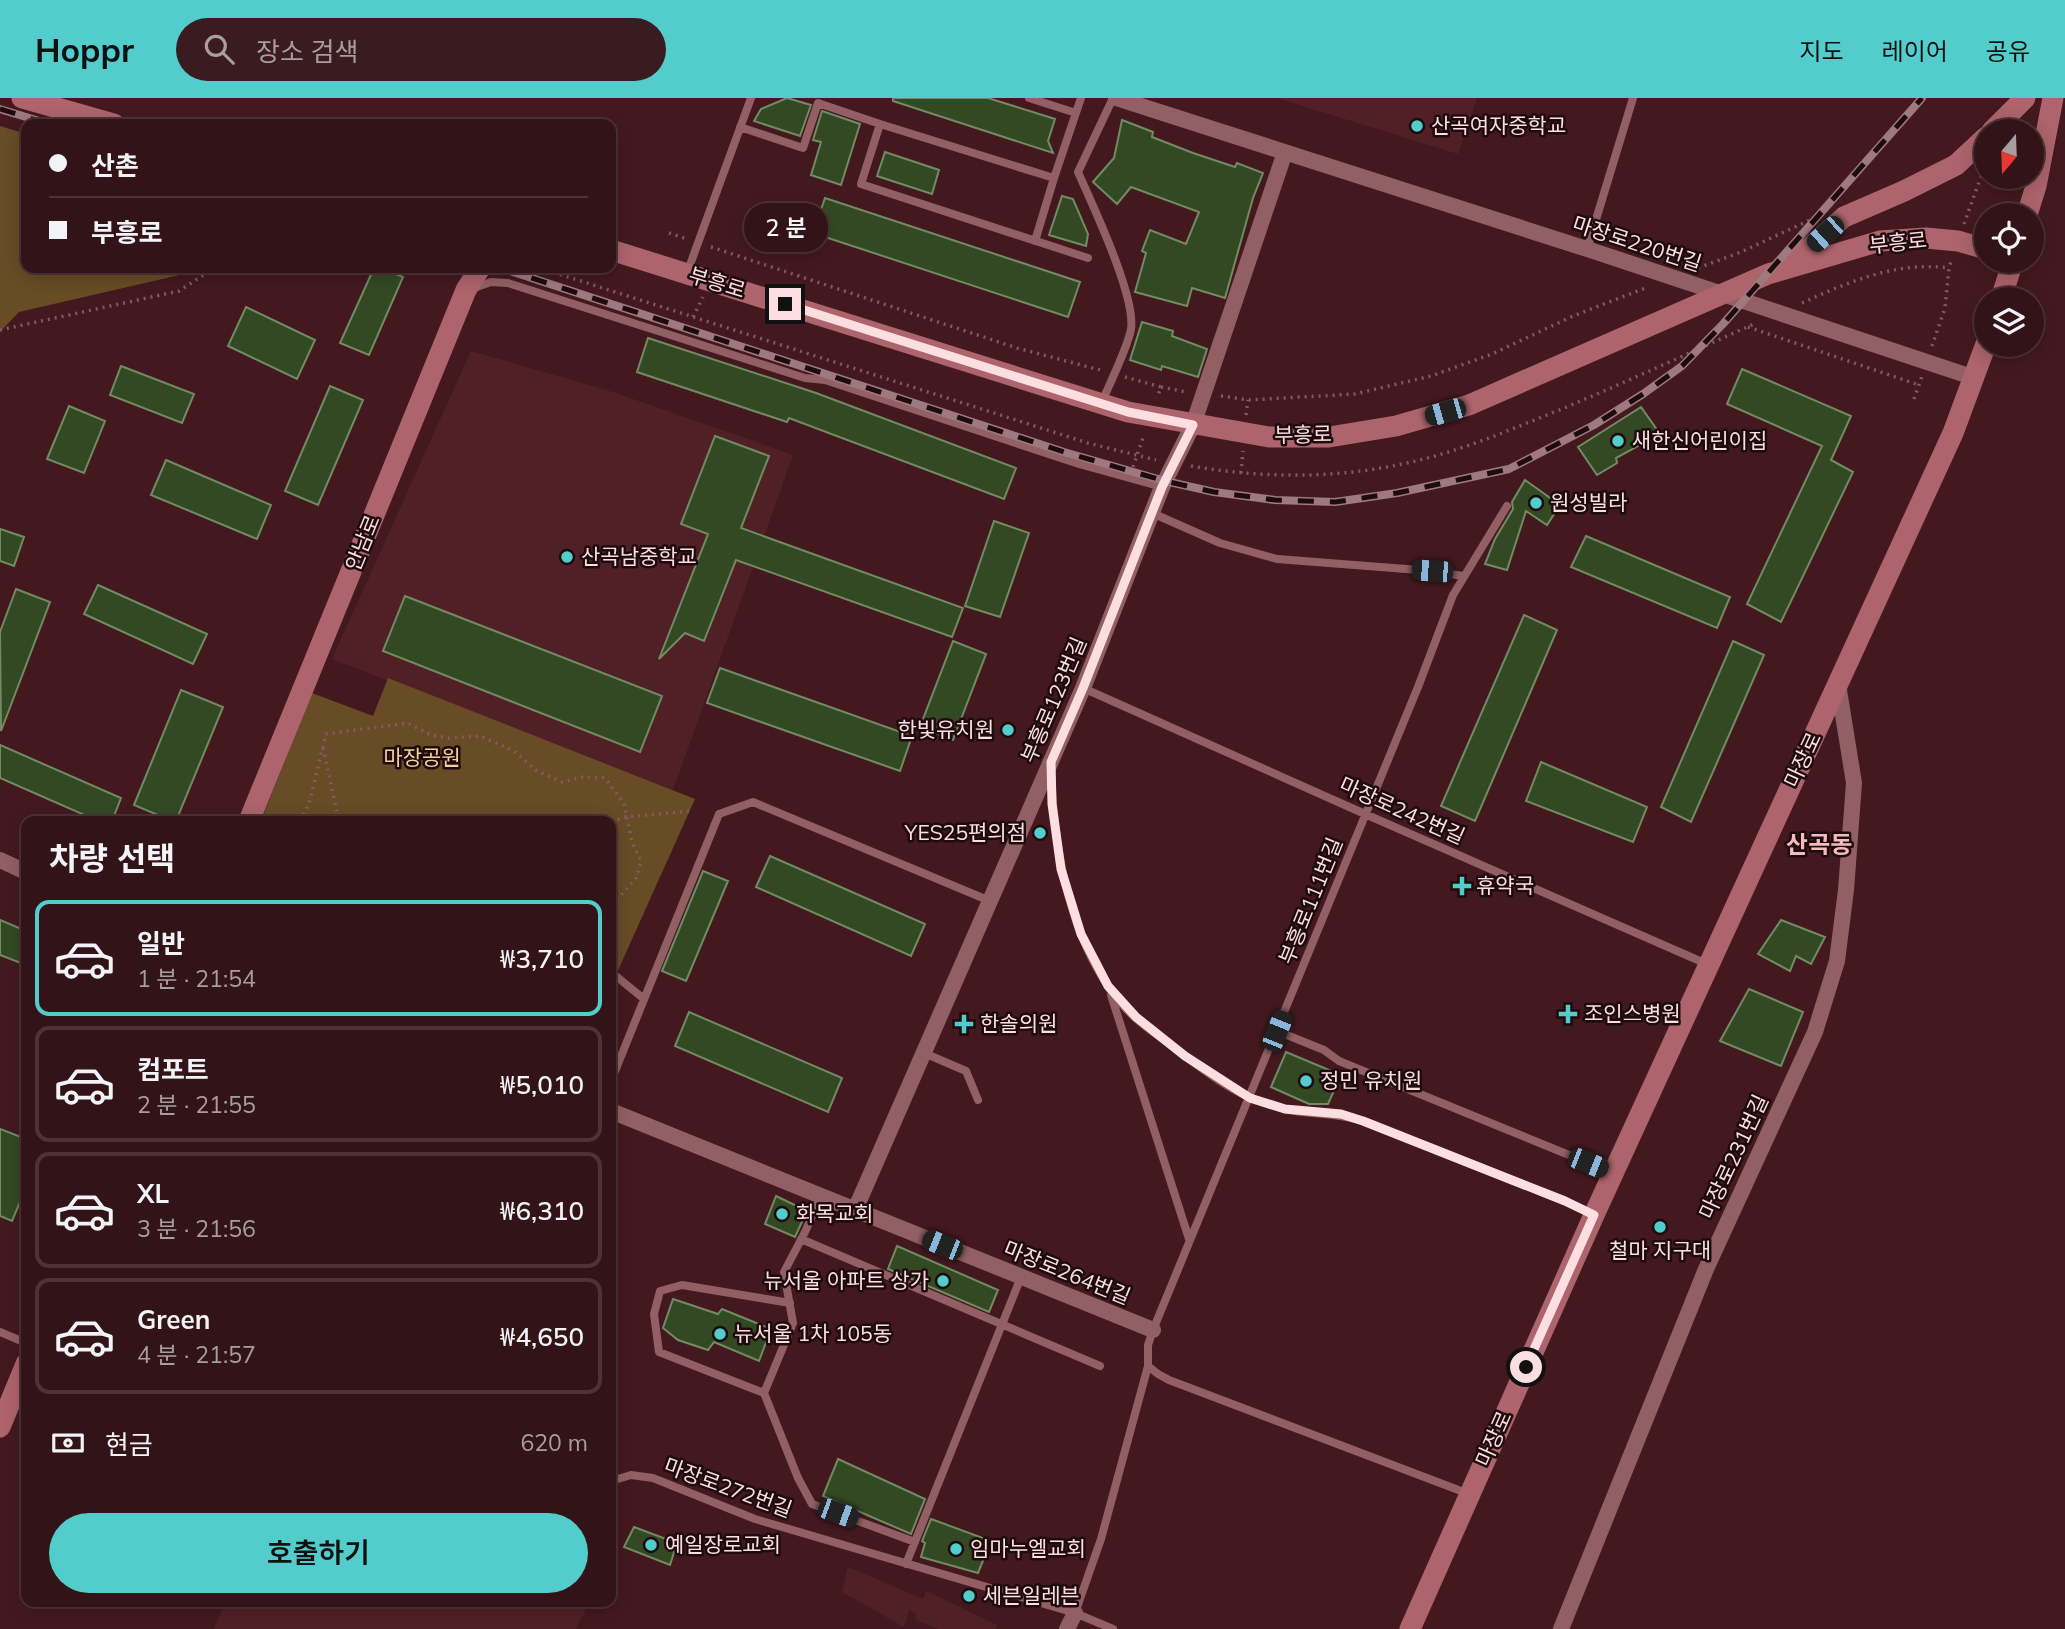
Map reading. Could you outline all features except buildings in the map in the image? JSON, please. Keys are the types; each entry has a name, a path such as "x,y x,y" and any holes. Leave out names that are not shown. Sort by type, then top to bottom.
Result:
{"main road":[{"path":"22,98 96,119"},
{"path":"2004,119 2025,98"},
{"path":"2031,203 2053,98"},
{"path":"1788,268 1844,217 1956,165 1974,148"},
{"name":"부흥로","path":"616,252 1101,404 1193,425 1269,437 1329,436 1396,426 1469,405 1768,274 1880,241 1926,238 1974,246"},
{"name":"안남로","path":"251,816 466,290 477,273"},
{"name":"마장로","path":"1410,1629 1613,1173 1953,433 1982,357"},
{"path":"0,1427 21,1376"}],"street":[{"name":"마장로220번길","path":"1115,98 1587,249 1975,378"},
{"path":"1193,425 1285,152"},
{"name":"부흥로123번길","path":"855,1210 1083,688 1162,487 1193,425"},
{"name":"마장로231번길","path":"1561,1629 1706,1269 1815,1032 1837,961 1846,890 1854,783 1838,684"},
{"path":"0,860 21,870"},
{"name":"마장로264번길","path":"616,1113 1153,1330"},
{"path":"1067,1629 1075,1613"}],"lane":[{"path":"687,274 751,98"},
{"path":"1030,98 1076,113"},
{"path":"1035,241 1081,98"},
{"path":"1101,404 1131,328 1128,301 1103,228 1078,172 1115,98"},
{"path":"1587,249 1633,98"},
{"path":"740,127 803,148 820,101 880,124 1054,178"},
{"path":"880,124 861,184 1088,258"},
{"path":"466,290 491,282 508,283 805,378 825,380 1162,487"},
{"name":"부흥로111번길","path":"1153,1330 1250,1098 1452,595 1507,506"},
{"path":"1152,513 1220,542 1277,559 1464,576"},
{"name":"마장로242번길","path":"1083,688 1709,965"},
{"path":"1051,762 1052,804 1061,869 1081,934 1108,986 1189,1239"},
{"path":"616,1069 719,814 753,802 990,901"},
{"path":"616,976 644,999"},
{"path":"1108,986 1136,1017 1194,1062 1250,1098 1285,1109 1341,1114 1363,1121 1594,1215"},
{"path":"1277,1031 1324,1050 1339,1061 1613,1173"},
{"path":"923,1052 966,1071 978,1100"},
{"path":"821,1196 784,1272 793,1323 764,1393 798,1478 812,1504 915,1542"},
{"path":"801,1240 1100,1366"},
{"path":"906,1564 1021,1277"},
{"path":"764,1393 659,1352 654,1314 660,1292 682,1285 790,1303"},
{"path":"1075,1613 1101,1539 1148,1366 1148,1345 1153,1330"},
{"path":"0,1332 21,1341"},
{"path":"1148,1366 1169,1380 1469,1494"},
{"name":"마장로272번길","path":"616,1480 631,1475 653,1478 755,1519 1075,1613 1113,1629"}],"path":[{"path":"1914,399 1945,308 1949,268 1984,168 1968,154"},
{"path":"670,233 1017,348 1161,387 1248,400 1289,396"},
{"path":"556,273 1088,443 1174,463 1241,473 1308,476 1401,465 1452,452 1515,428 1863,277 1894,270 1949,268"},
{"path":"0,330 179,291 206,273"},
{"path":"1748,327 1919,385"},
{"path":"1130,479 1161,387"},
{"path":"303,816 309,804 326,734 408,723 432,735 449,738 480,736 514,751 535,771 562,782 583,777 605,778 624,803 632,842 641,861 636,878 616,900"},
{"path":"322,743 339,816"},
{"path":"616,820 690,811"}],"shaded area":[{"name":"산곡여자중학교","path":"1277,98 1477,98 1458,154"},
{"name":"산곡남중학교","path":"471,351 613,392 793,455 673,790 332,659"},
{"path":"848,1567 923,1599 926,1591 997,1625 995,1629 938,1629 916,1620 916,1613 909,1610 904,1627 842,1592"},
{"path":"223,1607 587,1607 576,1629 214,1629"}],"green space":[{"path":"0,126 21,132 21,273 185,273 19,312 0,332"},
{"name":"마장공원","path":"388,678 695,799 616,975 616,816 263,816 312,693 373,716"}],"railway":[{"path":"516,273 1064,452 1165,481 1214,492 1275,500 1335,502 1397,493 1509,469 1594,425 1643,394 1682,366 1723,324 1922,98"},
{"path":"0,109 33,119"}],"place":[{"name":"산곡여자중학교","path":"1417,126"},
{"name":"새한신어린이집","path":"1618,441"},
{"name":"원성빌라","path":"1536,503"},
{"name":"산곡남중학교","path":"567,557"},
{"name":"한빛유치원","path":"1008,730"},
{"name":"YES25편의점","path":"1040,833"},
{"name":"휴약국","path":"1462,886"},
{"name":"조인스병원","path":"1568,1014"},
{"name":"한솔의원","path":"964,1024"},
{"name":"정민 유치원","path":"1306,1081"},
{"name":"화목교회","path":"782,1214"},
{"name":"철마 지구대","path":"1660,1227"},
{"name":"뉴서울 아파트 상가","path":"943,1281"},
{"name":"뉴서울 1차 105동","path":"720,1334"},
{"name":"예일장로교회","path":"651,1545"},
{"name":"임마누엘교회","path":"956,1549"},
{"name":"세븐일레븐","path":"969,1596"}],"district":[{"name":"산곡동","path":"1819,845"}],"route":[{"path":"785,304 1128,412 1193,425 1162,487 1051,762 1052,804 1061,869 1081,934 1108,986 1121,1003 1185,1056 1250,1098 1285,1109 1341,1114 1363,1121 1594,1215 1526,1367"}]}
